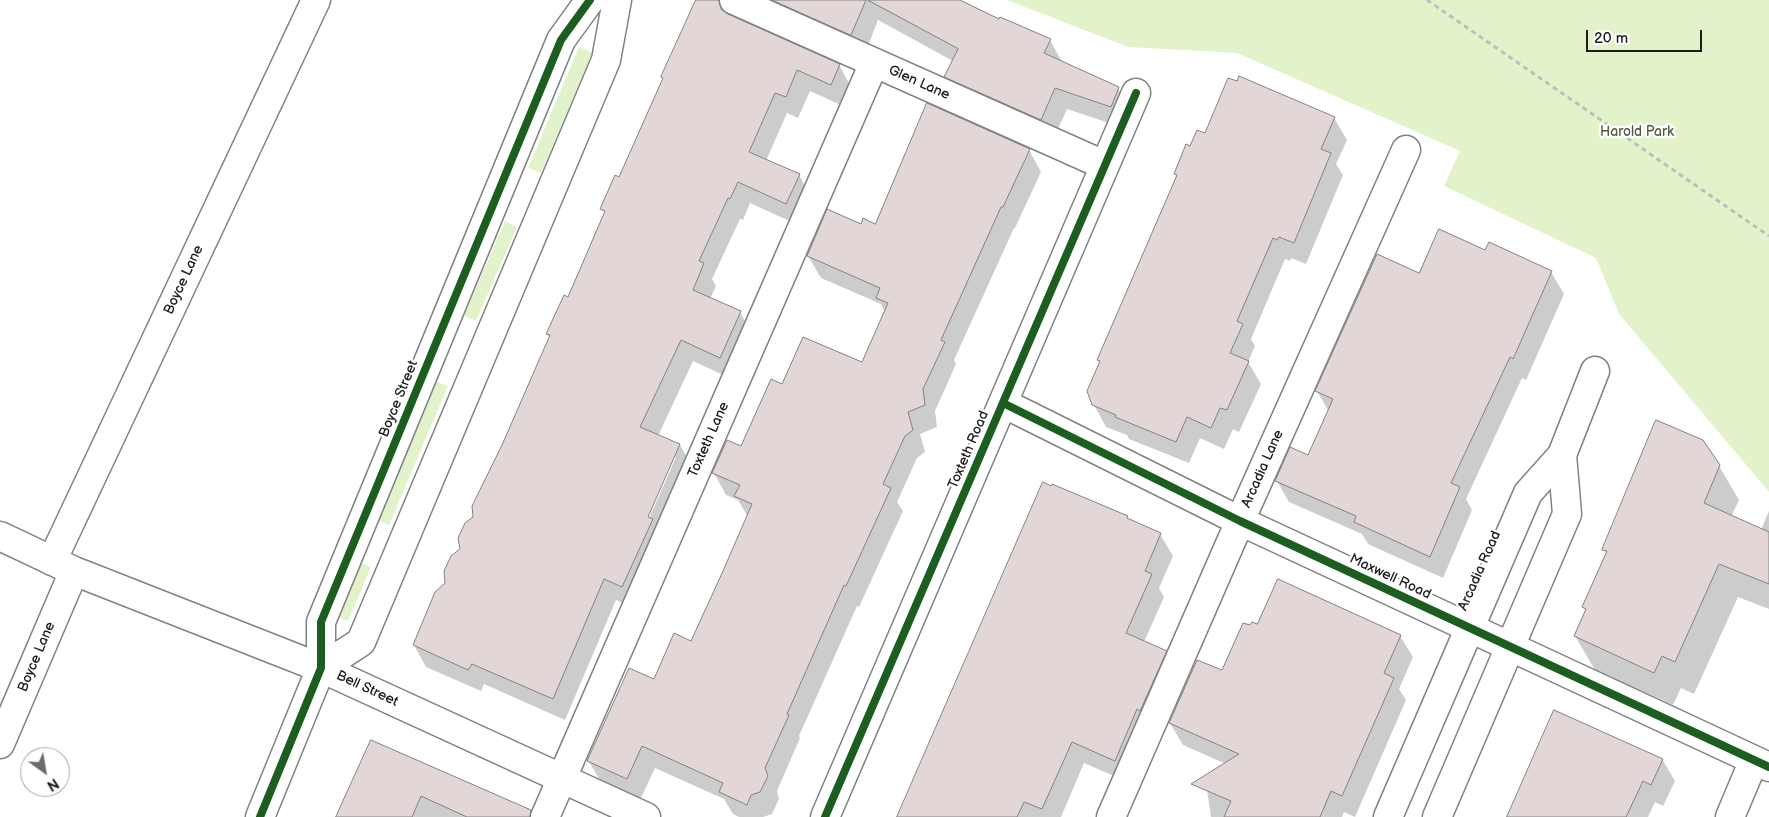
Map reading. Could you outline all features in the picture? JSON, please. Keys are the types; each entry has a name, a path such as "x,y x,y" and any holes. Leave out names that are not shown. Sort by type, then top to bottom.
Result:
{"street":[{"name":"Boyce Lane","path":"0,744 63,566 316,0"},
{"name":"Boyce Street","path":"260,817 321,668 321,622 561,40 590,0"},
{"path":"321,668 361,642 606,60 617,0"},
{"name":"Glen Lane","path":"734,0 1104,165"},
{"name":"Toxteth Lane","path":"545,817 874,64"},
{"name":"Toxteth Road","path":"825,817 1136,93"},
{"name":"Arcadia Lane","path":"1111,817 1240,521 1406,150"},
{"name":"Arcadia Road","path":"1388,817 1528,493 1562,455 1594,371"},
{"name":"Maxwell Road","path":"1003,403 1240,521 1761,764"},
{"name":"Arcadia Road","path":"1437,817 1567,514 1562,455"},
{"name":"Bell Street","path":"0,536 63,566 321,668 646,817"},
{"path":"1730,817 1761,764"}],"path":[{"path":"1427,0 1769,236"}],"green space":[{"name":"Harold Park","path":"1007,0 1769,0 1769,492 1619,314 1596,258 1444,186 1460,151 1237,53 1128,47"},
{"path":"579,47 592,53 541,173 528,168"},
{"path":"505,221 517,227 476,321 464,316"},
{"path":"435,381 448,386 389,525 376,519"},
{"path":"359,562 371,567 348,621 337,616"}],"building":[{"path":"696,0 719,0 721,9 728,14 840,64 831,85 797,70 786,97 775,93 749,152 800,174 786,204 738,182 730,199 728,198 699,261 704,263 693,290 741,311 720,358 681,340 640,427 680,444 648,517 653,519 622,587 604,579 553,699 472,664 468,670 413,645 435,592 445,583 444,571 451,556 460,549 458,538 465,523 473,517 472,506 502,445 550,335 546,334 564,295 568,297 605,211 600,209 615,175 619,177"},
{"path":"772,0 866,0 851,35"},
{"path":"868,0 960,0 999,19 1000,17 1051,39 1044,53 1119,87 1111,107 1055,88 1041,120 944,77 958,49"},
{"path":"1239,76 1335,117 1321,149 1331,153 1294,243 1279,237 1277,240 1273,238 1237,321 1243,324 1230,353 1249,361 1227,410 1220,408 1211,428 1187,417 1176,442 1115,417 1116,415 1092,405 1087,391 1100,361 1097,360 1177,175 1174,174 1186,144 1190,146 1197,130 1205,133 1228,78 1237,81"},
{"path":"927,103 1030,149 1003,207 1001,207 941,340 945,342 923,389 925,405 908,412 913,430 905,436 883,484 891,488 846,586 844,585 787,714 789,715 765,768 768,776 760,792 751,795 747,805 719,792 723,783 642,746 627,779 587,761 629,668 654,679 674,633 691,641 723,571 752,504 734,496 740,485 712,473 727,440 741,446 771,379 782,384 803,337 862,362 888,303 876,298 880,288 807,256 827,209 861,224 863,218 875,224"},
{"path":"1439,229 1485,250 1489,242 1552,271 1513,359 1510,357 1451,483 1460,487 1430,557 1354,522 1356,516 1275,481 1290,447 1308,455 1333,399 1315,391 1377,254 1419,273"},
{"path":"1656,420 1703,440 1720,465 1704,503 1769,532 1769,584 1719,564 1675,662 1662,656 1654,673 1574,636 1586,609 1582,607 1607,551 1602,550"},
{"path":"1043,482 1128,516 1127,518 1161,533 1145,571 1152,574 1126,633 1167,651 1140,711 1137,709 1115,761 1072,742 1042,809 1024,802 1017,817 897,817"},
{"path":"1278,579 1401,635 1384,673 1394,678 1342,796 1331,791 1320,817 1224,817 1231,801 1191,784 1239,754 1169,723 1197,660 1222,670 1243,623 1250,625 1252,622 1257,624"},
{"path":"1554,710 1663,759 1651,785 1643,781 1626,817 1507,817"},
{"path":"371,740 531,810 530,817 467,817 421,796 412,817 336,817"}],"cycle path":[{"path":"260,817 321,668 321,622 561,40 590,0"},
{"path":"825,817 1136,93"},
{"path":"1003,403 1240,521 1769,767"}]}
